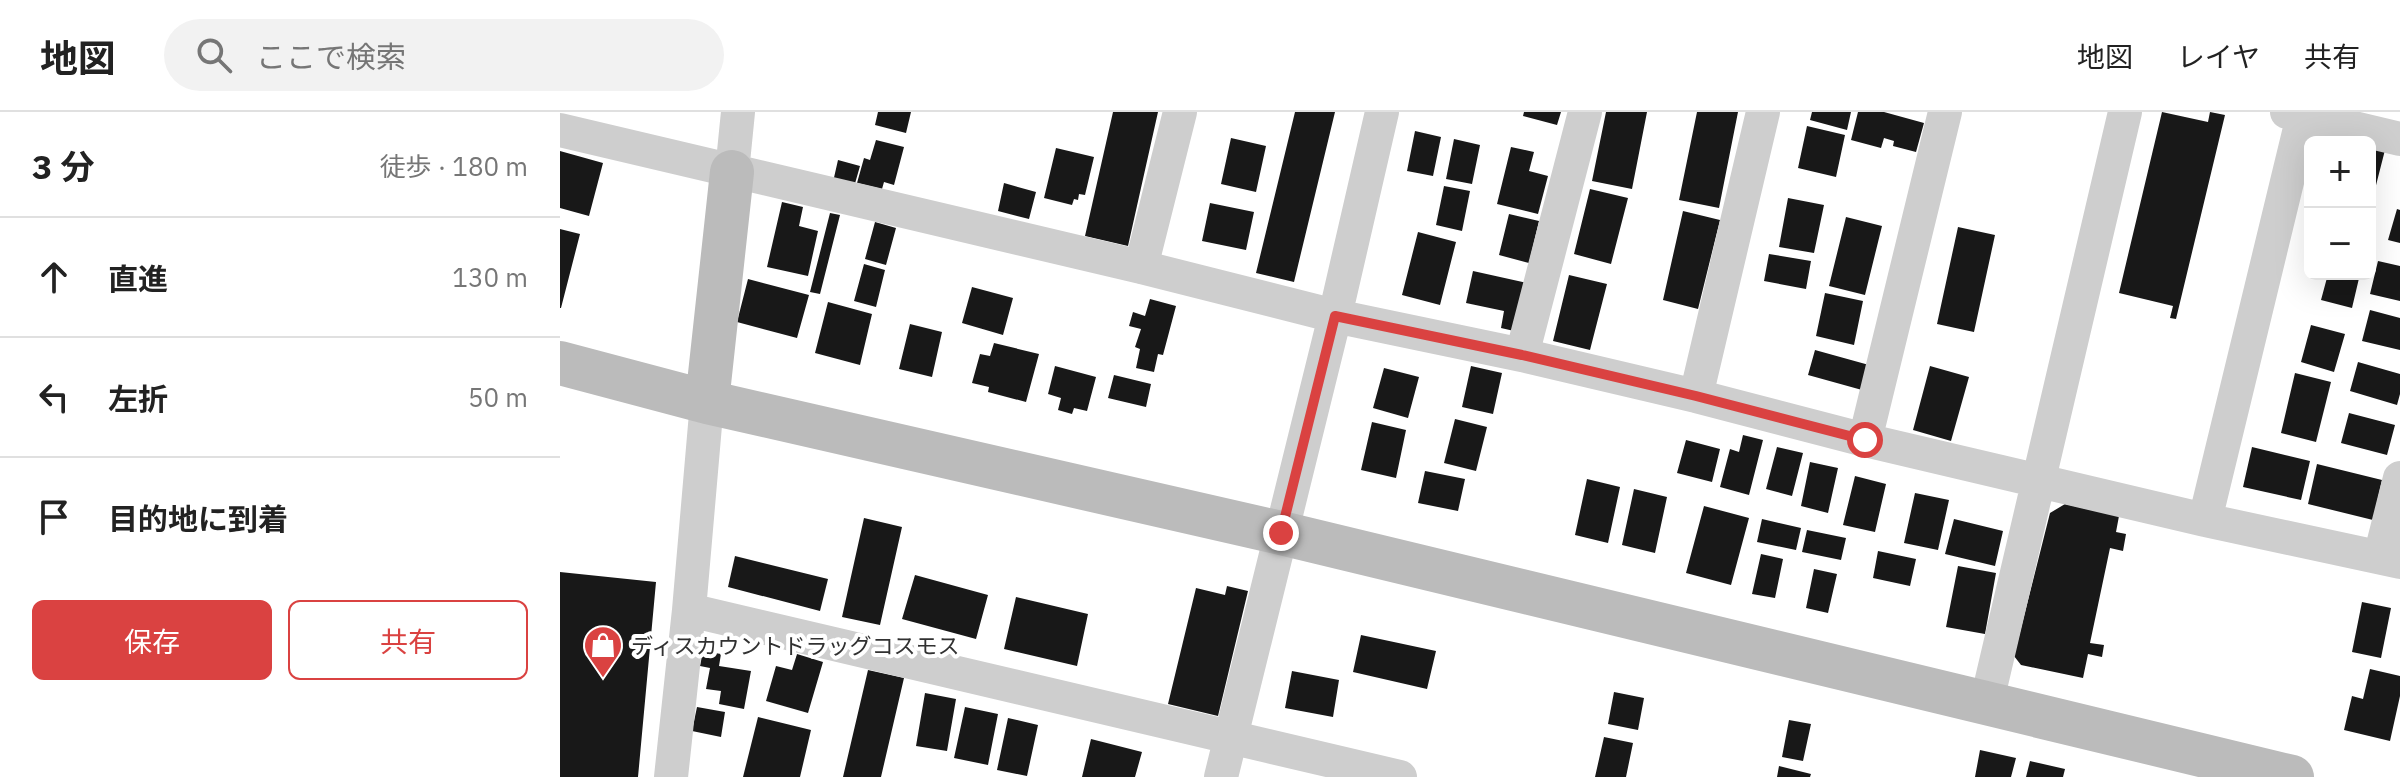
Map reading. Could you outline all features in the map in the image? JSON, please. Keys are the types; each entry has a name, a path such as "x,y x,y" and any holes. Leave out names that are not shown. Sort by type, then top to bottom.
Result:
{"street":[{"path":"671,777 738,112"},
{"path":"1141,267 1180,112"},
{"path":"1221,777 1382,112"},
{"path":"1522,355 1585,112"},
{"path":"1696,396 1763,112"},
{"path":"1865,440 1945,112"},
{"path":"1986,705 2125,112"},
{"path":"2205,520 2295,114 2400,139"},
{"path":"560,130 1335,316 1522,355 1865,440 2390,560 2400,478"},
{"path":"560,363 707,402 1281,533 2292,777"},
{"path":"689,610 1400,777"}],"building":[{"path":"878,112 911,112 906,133 875,125"},
{"path":"1113,112 1158,112 1128,246 1085,236"},
{"path":"1295,112 1335,112 1294,282 1256,273"},
{"path":"1524,112 1561,112 1557,125 1523,116"},
{"path":"1606,112 1647,112 1632,189 1592,181"},
{"path":"1697,112 1738,112 1719,208 1679,200"},
{"path":"1812,112 1851,112 1847,130 1810,120"},
{"path":"1858,112 1884,112 1924,123 1916,152 1893,146 1894,141 1884,138 1881,148 1851,140"},
{"path":"2162,112 2208,122 2210,112 2225,115 2176,319 2170,318 2173,306 2119,293"},
{"path":"1807,126 1845,135 1836,177 1798,168"},
{"path":"1415,131 1441,137 1433,176 1407,171"},
{"path":"1231,138 1266,146 1256,192 1221,184"},
{"path":"1454,139 1480,145 1472,184 1446,179"},
{"path":"876,140 904,147 894,185 884,182 882,189 857,183 864,158 870,160"},
{"path":"1511,147 1534,152 1529,171 1548,176 1538,214 1497,204"},
{"path":"1056,148 1094,157 1085,195 1079,194 1072,205 1044,198"},
{"path":"2376,148 2385,150 2376,185"},
{"path":"560,151 603,163 589,216 560,208"},
{"path":"838,160 860,166 854,187 833,182"},
{"path":"1004,183 1036,192 1029,219 998,211"},
{"path":"1444,186 1470,191 1462,231 1436,225"},
{"path":"1590,189 1628,198 1611,264 1574,254"},
{"path":"1788,198 1824,205 1814,253 1779,247"},
{"path":"782,202 803,207 799,226 818,231 808,276 767,267"},
{"path":"1210,203 1254,212 1246,250 1202,241"},
{"path":"2397,209 2400,210 2400,243 2388,240"},
{"path":"1683,211 1720,220 1698,309 1663,300"},
{"path":"830,213 840,215 820,294 810,292"},
{"path":"1509,214 1539,221 1529,263 1499,255"},
{"path":"1846,217 1882,226 1865,295 1829,286"},
{"path":"875,222 896,228 886,265 865,259"},
{"path":"1958,227 1995,235 1974,332 1937,324"},
{"path":"560,229 580,234 561,308 560,308"},
{"path":"1418,232 1456,242 1440,305 1402,295"},
{"path":"1769,254 1811,261 1806,289 1764,281"},
{"path":"2378,261 2400,266 2400,301 2370,294 2376,280"},
{"path":"864,264 885,270 876,307 854,301"},
{"path":"1473,271 1527,283 1514,331 1501,328 1504,311 1466,303"},
{"path":"1569,275 1607,284 1590,350 1553,341"},
{"path":"748,279 809,295 797,338 737,322"},
{"path":"2326,280 2359,280 2352,308 2321,300"},
{"path":"972,287 1013,298 1003,335 962,323"},
{"path":"1825,293 1863,301 1854,345 1816,336"},
{"path":"1150,299 1176,306 1163,355 1158,354 1154,372 1136,368 1140,349 1135,347 1141,329 1129,326 1133,312 1145,316"},
{"path":"828,302 872,314 860,365 815,353"},
{"path":"2370,310 2400,318 2400,350 2362,341"},
{"path":"910,324 942,332 932,377 899,369"},
{"path":"2311,325 2345,334 2334,372 2301,362"},
{"path":"994,343 1039,354 1026,402 988,392 989,387 972,383 980,354 990,356"},
{"path":"1815,350 1869,365 1862,390 1808,375"},
{"path":"2358,362 2400,374 2397,405 2350,391"},
{"path":"1055,366 1096,377 1087,411 1074,408 1072,414 1058,410 1061,398 1048,394"},
{"path":"1471,366 1502,373 1493,414 1462,407"},
{"path":"1930,366 1969,377 1951,441 1913,430"},
{"path":"1384,368 1419,377 1408,418 1373,408"},
{"path":"2295,373 2331,382 2316,442 2281,433"},
{"path":"1114,375 1151,384 1146,407 1108,398"},
{"path":"2349,413 2395,425 2387,455 2341,443"},
{"path":"1455,419 1487,427 1476,471 1444,463"},
{"path":"1372,422 1406,430 1396,478 1361,470"},
{"path":"1743,435 1763,440 1749,495 1720,487 1730,449 1739,452"},
{"path":"1686,440 1720,449 1712,482 1677,473"},
{"path":"1777,447 1803,453 1792,496 1766,489"},
{"path":"2252,447 2310,461 2301,500 2243,487"},
{"path":"1810,462 1838,468 1828,513 1801,506"},
{"path":"2317,464 2382,480 2373,520 2308,504"},
{"path":"1425,471 1465,479 1458,511 1418,503"},
{"path":"1855,476 1886,484 1875,532 1843,525"},
{"path":"1587,479 1620,487 1608,543 1575,535"},
{"path":"1634,489 1667,497 1655,553 1622,545"},
{"path":"1915,493 1949,500 1938,550 1904,543"},
{"path":"2065,504 2119,516 2116,532 2126,534 2123,551 2110,548 2090,643 2104,645 2102,657 2088,654 2083,678 2021,665 2014,656 2050,513"},
{"path":"1704,506 1749,518 1731,585 1686,573"},
{"path":"864,518 902,527 880,625 842,617"},
{"path":"1762,519 1801,528 1796,550 1757,542"},
{"path":"1954,519 2003,531 1995,566 1945,554"},
{"path":"1807,530 1846,538 1841,560 1802,552"},
{"path":"1878,551 1916,559 1910,586 1873,578"},
{"path":"1761,554 1783,559 1775,598 1752,594"},
{"path":"735,556 828,579 820,611 728,587"},
{"path":"1958,566 1996,573 1985,634 1946,627"},
{"path":"1814,569 1837,574 1828,613 1806,608"},
{"name":"ディスカウントドラッグコスモス","path":"560,572 656,582 638,777 560,777"},
{"path":"915,575 988,595 976,639 902,619"},
{"path":"1227,586 1248,591 1218,716 1168,704 1196,588 1225,595"},
{"path":"1016,597 1088,614 1077,666 1004,649"},
{"path":"2362,602 2391,608 2381,658 2352,652"},
{"path":"1361,635 1436,651 1427,689 1353,672"},
{"path":"703,651 721,654 719,666 751,671 744,709 719,704 721,691 706,689 710,668 700,666"},
{"path":"797,654 823,662 808,713 766,701 776,666 792,670"},
{"path":"2370,669 2400,676 2400,696 2390,741 2344,730 2352,696 2363,699"},
{"path":"868,670 904,678 881,777 843,777"},
{"path":"1292,671 1339,680 1333,717 1285,708"},
{"path":"1614,692 1644,698 1638,730 1608,724"},
{"path":"925,693 956,699 947,751 916,746"},
{"path":"697,707 725,712 721,737 692,731"},
{"path":"965,707 998,714 988,765 954,758"},
{"path":"758,717 811,730 800,777 743,777"},
{"path":"1008,718 1038,725 1027,776 997,770"},
{"path":"1789,720 1811,724 1803,761 1782,757"},
{"path":"1604,737 1633,743 1626,777 1595,777"},
{"path":"1091,739 1142,752 1135,777 1082,777"},
{"path":"1980,750 2016,758 2011,777 1975,777"},
{"path":"2030,761 2065,769 2063,777 2026,777"},
{"path":"1779,766 1811,774 1810,777 1777,777"}],"place":[{"name":"ディスカウントドラッグコスモス","path":"603,679"}],"route":[{"path":"1281,533 1335,316 1522,355 1865,440"}]}
